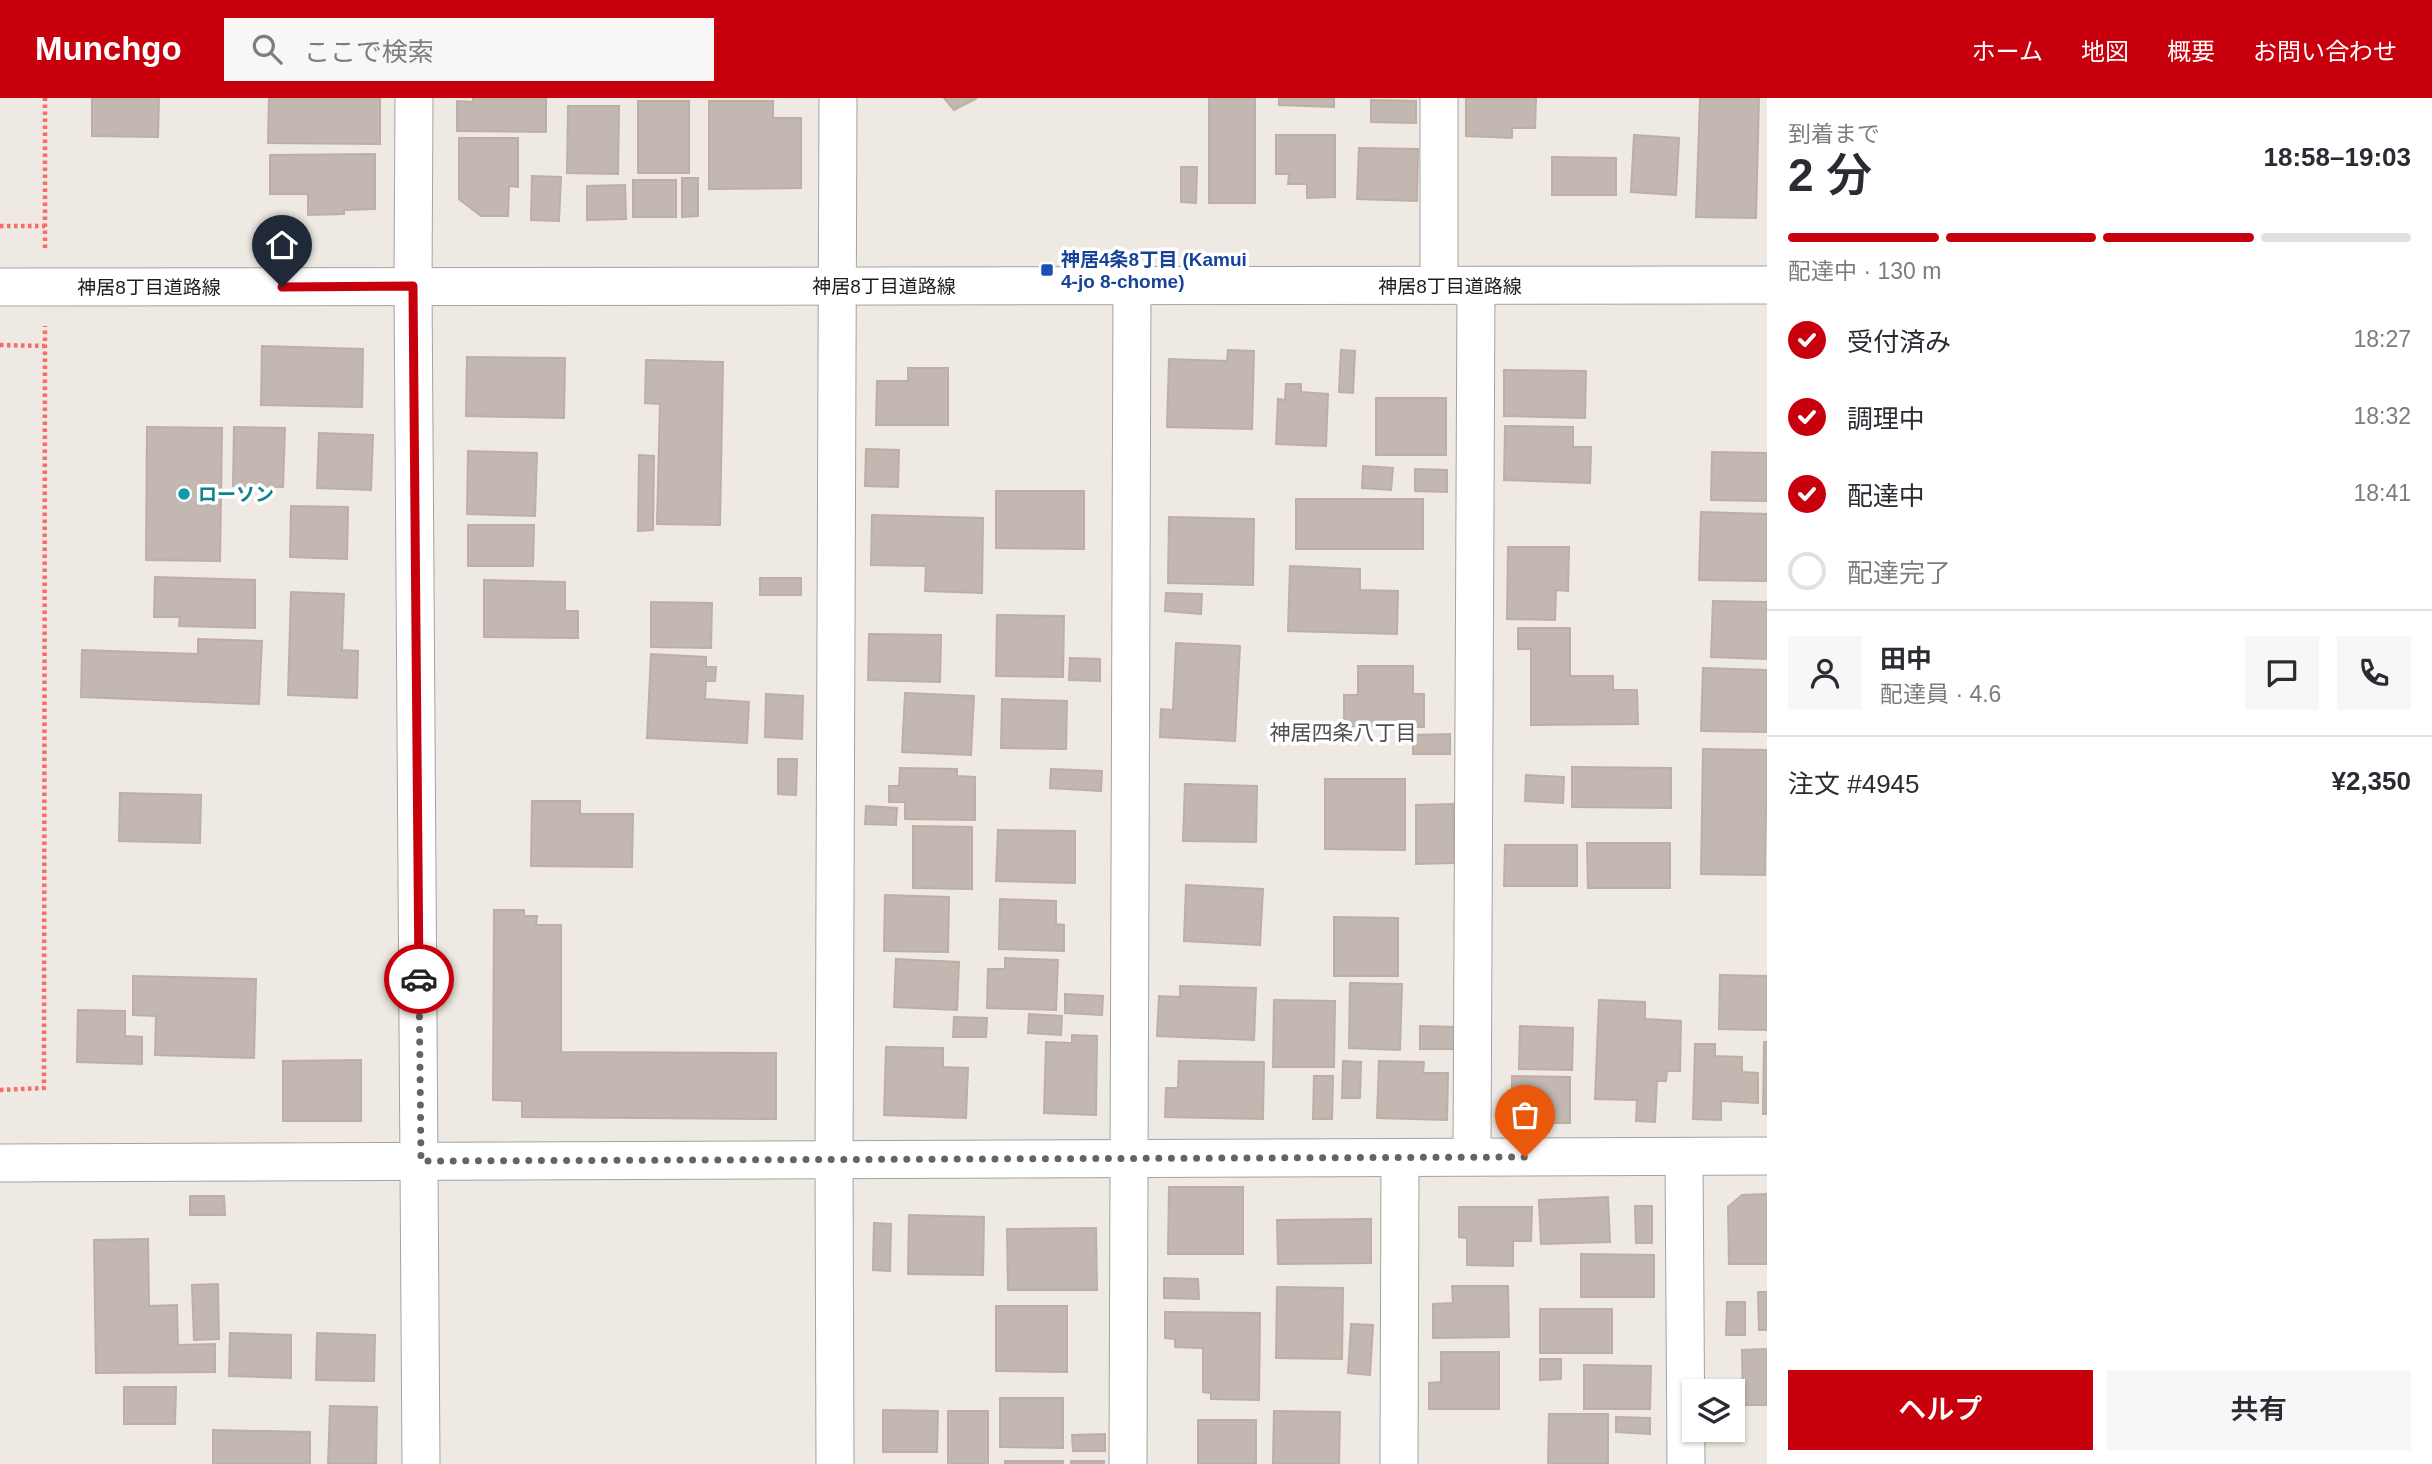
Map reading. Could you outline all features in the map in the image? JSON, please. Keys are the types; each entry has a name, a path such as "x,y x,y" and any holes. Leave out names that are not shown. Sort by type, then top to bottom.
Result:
{"street":[{"path":"414,98 421,1464"},
{"path":"835,1464 838,98"},
{"path":"1439,98 1439,285"},
{"name":"神居8丁目道路線","path":"0,287 1767,285"},
{"path":"1128,1464 1132,286"},
{"path":"1472,1157 1476,286"},
{"path":"0,1163 1767,1156"},
{"path":"1684,1157 1686,1464"},
{"path":"1399,1464 1400,1158"}],"path":[{"path":"0,1090 44,1088 45,98"},
{"path":"0,226 45,226"},
{"path":"0,345 45,346"}],"building":[{"path":"92,98 159,98 158,137 92,136"},
{"path":"269,98 380,98 380,144 268,143"},
{"path":"473,98 546,98 546,132 457,131 457,101 473,102"},
{"path":"944,98 977,98 954,110"},
{"path":"1209,98 1255,98 1255,203 1209,203"},
{"path":"1279,98 1334,98 1334,107 1279,105"},
{"path":"1466,98 1536,98 1535,128 1512,128 1512,138 1466,136"},
{"path":"1700,98 1759,98 1756,218 1696,217"},
{"path":"1371,100 1416,101 1416,123 1371,122"},
{"path":"638,101 689,101 689,173 638,173"},
{"path":"709,101 773,101 773,118 801,118 801,188 709,189"},
{"path":"568,106 619,106 618,174 567,173"},
{"path":"1276,135 1335,135 1335,197 1307,198 1307,184 1288,184 1289,174 1276,174"},
{"path":"1634,135 1679,138 1676,195 1631,192"},
{"path":"459,138 518,138 518,187 509,186 508,216 481,216 459,199"},
{"path":"1359,148 1418,149 1417,201 1357,199"},
{"path":"375,154 375,209 344,210 344,214 308,215 308,194 270,194 270,155"},
{"path":"1552,157 1616,158 1616,195 1552,195"},
{"path":"1181,167 1197,167 1196,203 1181,202"},
{"path":"532,176 561,177 559,221 531,220"},
{"path":"682,178 698,178 698,216 682,217"},
{"path":"633,180 676,180 676,217 633,217"},
{"path":"625,185 626,219 587,220 587,186"},
{"path":"262,346 363,349 362,407 261,405"},
{"path":"1228,350 1254,351 1252,429 1167,427 1169,359 1227,361"},
{"path":"1341,350 1355,351 1353,393 1339,392"},
{"path":"467,357 565,358 564,418 466,416"},
{"path":"646,360 723,362 720,525 657,524 660,404 645,403"},
{"path":"908,368 948,368 948,425 876,425 877,381 908,381"},
{"path":"1504,370 1586,371 1585,418 1504,416"},
{"path":"1286,384 1301,384 1301,392 1328,394 1326,446 1276,444 1278,399 1285,400"},
{"path":"1376,398 1446,398 1446,455 1376,455"},
{"path":"1505,426 1573,427 1573,447 1591,447 1590,483 1504,480"},
{"name":"ローソン","path":"147,427 222,428 220,561 146,560"},
{"path":"234,427 285,428 283,487 233,486"},
{"path":"319,433 373,435 371,490 317,488"},
{"path":"866,449 899,450 898,487 865,486"},
{"path":"468,451 537,453 535,516 467,514"},
{"path":"1712,452 1767,453 1767,501 1711,500"},
{"path":"639,455 654,456 653,530 638,531"},
{"path":"1363,466 1393,468 1391,490 1362,488"},
{"path":"1415,469 1447,470 1447,492 1415,491"},
{"path":"996,491 1084,491 1084,549 996,548"},
{"path":"1296,499 1423,499 1423,549 1296,549"},
{"path":"291,506 348,507 347,559 290,557"},
{"path":"1701,512 1767,514 1767,581 1699,580"},
{"path":"872,515 983,518 982,593 925,591 926,566 871,565"},
{"path":"1169,517 1254,519 1253,585 1168,583"},
{"path":"468,525 534,525 533,566 468,566"},
{"path":"1508,547 1569,547 1568,591 1556,590 1555,620 1507,619"},
{"path":"1290,566 1360,569 1360,590 1398,591 1397,634 1288,631"},
{"path":"155,577 255,580 255,628 179,626 180,617 154,617"},
{"path":"760,578 801,578 801,595 760,595"},
{"path":"484,580 565,582 565,611 578,611 578,638 484,637"},
{"path":"291,592 344,594 342,650 358,651 357,698 288,695"},
{"path":"1166,593 1202,594 1201,614 1165,611"},
{"path":"1713,601 1767,602 1767,659 1711,657"},
{"path":"651,602 712,603 711,648 651,647"},
{"path":"997,615 1064,616 1063,677 996,676"},
{"path":"1518,628 1570,628 1570,676 1613,676 1613,690 1637,690 1638,724 1531,725 1531,649 1518,649"},
{"path":"869,634 941,635 940,682 868,680"},
{"path":"198,639 262,641 259,704 81,697 82,650 198,654"},
{"path":"1176,643 1240,646 1235,741 1160,737 1161,709 1173,710"},
{"path":"651,654 706,657 706,667 716,667 715,681 706,681 705,699 749,702 747,743 647,738"},
{"path":"1070,658 1100,659 1100,681 1069,680"},
{"path":"1358,666 1413,666 1413,694 1424,694 1424,727 1344,726 1344,695 1358,695"},
{"path":"1703,668 1767,670 1767,732 1701,731"},
{"path":"905,693 974,696 971,755 902,752"},
{"path":"766,694 803,696 802,739 765,737"},
{"path":"1002,699 1067,701 1066,749 1001,748"},
{"path":"1450,734 1450,754 1413,754 1413,735"},
{"path":"1703,749 1767,750 1765,875 1701,874"},
{"path":"778,759 797,759 796,795 778,794"},
{"path":"1572,767 1671,768 1671,808 1572,807"},
{"path":"900,768 957,769 957,776 975,777 975,820 905,819 905,802 889,802 889,786 899,786"},
{"path":"1051,769 1102,771 1101,791 1050,788"},
{"path":"1526,775 1564,777 1563,803 1525,801"},
{"path":"1325,779 1405,779 1405,850 1325,849"},
{"path":"1185,784 1257,786 1256,842 1183,841"},
{"path":"120,793 201,795 200,843 119,841"},
{"path":"532,801 580,801 580,814 633,814 632,867 531,866"},
{"path":"1453,804 1454,863 1416,864 1416,805"},
{"path":"866,806 897,808 896,825 865,824"},
{"path":"913,826 972,827 972,889 913,888"},
{"path":"998,830 1075,831 1075,883 996,881"},
{"path":"1587,843 1670,843 1670,888 1588,888"},
{"path":"1505,845 1577,845 1577,886 1504,886"},
{"path":"1186,885 1263,889 1260,945 1184,941"},
{"path":"885,895 949,897 948,952 884,951"},
{"path":"1000,899 1056,901 1056,924 1064,925 1064,951 999,949"},
{"path":"494,910 524,910 524,916 537,916 536,925 561,925 561,1052 776,1053 776,1119 522,1117 522,1101 493,1100"},
{"path":"1334,917 1398,918 1398,976 1334,976"},
{"path":"1005,958 1058,960 1056,1010 987,1008 988,969 1005,969"},
{"path":"896,959 959,962 957,1010 894,1007"},
{"path":"1720,975 1767,976 1767,1030 1719,1029"},
{"path":"133,976 256,979 254,1058 155,1055 156,1016 133,1015"},
{"path":"1350,983 1402,984 1400,1050 1349,1048"},
{"path":"1180,986 1256,988 1254,1040 1157,1036 1159,996 1180,997"},
{"path":"1065,994 1103,996 1102,1015 1065,1013"},
{"path":"1274,1000 1335,1001 1334,1067 1273,1067"},
{"path":"1599,1000 1645,1002 1645,1019 1681,1021 1680,1071 1667,1071 1666,1081 1657,1081 1655,1122 1636,1121 1637,1100 1595,1099"},
{"path":"78,1010 125,1011 125,1036 142,1037 142,1064 77,1062"},
{"path":"1029,1014 1062,1016 1061,1035 1028,1033"},
{"path":"954,1017 987,1018 986,1037 953,1037"},
{"path":"1420,1026 1455,1027 1456,1049 1420,1049"},
{"path":"1520,1026 1573,1028 1572,1070 1519,1069"},
{"path":"1072,1035 1097,1036 1096,1115 1044,1113 1046,1042 1072,1043"},
{"path":"1764,1042 1767,1042 1767,1114 1763,1114"},
{"path":"1695,1044 1715,1044 1715,1056 1742,1057 1742,1072 1758,1073 1758,1103 1721,1101 1721,1120 1693,1119"},
{"path":"886,1047 943,1048 943,1067 968,1068 966,1118 884,1115"},
{"path":"361,1060 361,1121 283,1121 283,1061"},
{"path":"1179,1061 1264,1062 1263,1119 1165,1117 1166,1088 1178,1088"},
{"path":"1343,1061 1361,1062 1360,1098 1342,1098"},
{"path":"1379,1061 1424,1062 1423,1073 1448,1073 1447,1120 1377,1118"},
{"path":"1314,1076 1333,1076 1332,1119 1313,1119"},
{"path":"1512,1076 1570,1077 1570,1123 1512,1123"},
{"path":"1169,1187 1243,1187 1243,1254 1168,1254"},
{"path":"1767,1194 1767,1264 1729,1264 1728,1207 1742,1195"},
{"path":"190,1196 224,1196 225,1215 190,1215"},
{"path":"1608,1197 1610,1242 1541,1244 1539,1200"},
{"path":"1635,1206 1652,1206 1652,1243 1636,1243"},
{"path":"1459,1207 1532,1207 1531,1241 1513,1241 1513,1266 1467,1265 1467,1238 1459,1237"},
{"path":"909,1215 984,1217 983,1275 908,1274"},
{"path":"1371,1219 1371,1263 1278,1264 1277,1220"},
{"path":"874,1223 891,1224 890,1271 873,1270"},
{"path":"1096,1228 1097,1290 1008,1290 1007,1229"},
{"path":"148,1239 149,1306 177,1305 178,1345 215,1344 215,1372 96,1373 94,1240"},
{"path":"1581,1254 1654,1255 1654,1297 1581,1297"},
{"path":"1164,1278 1198,1279 1199,1299 1164,1298"},
{"path":"218,1284 219,1339 194,1340 192,1285"},
{"path":"1452,1286 1508,1286 1509,1337 1433,1338 1433,1304 1453,1303"},
{"path":"1277,1287 1343,1288 1342,1359 1276,1358"},
{"path":"1758,1292 1767,1292 1767,1330 1759,1330"},
{"path":"1727,1302 1745,1302 1745,1335 1726,1335"},
{"path":"996,1306 1067,1306 1067,1372 996,1371"},
{"path":"1540,1309 1612,1309 1612,1353 1540,1353"},
{"path":"1165,1312 1260,1313 1259,1400 1211,1399 1211,1393 1203,1392 1203,1348 1175,1347 1175,1339 1165,1338"},
{"path":"1351,1324 1373,1325 1370,1375 1348,1373"},
{"path":"230,1333 291,1335 291,1378 229,1376"},
{"path":"317,1333 375,1335 374,1381 316,1380"},
{"path":"1767,1349 1767,1405 1745,1405 1742,1350"},
{"path":"1441,1352 1499,1352 1499,1409 1429,1409 1429,1383 1441,1382"},
{"path":"1540,1359 1561,1359 1561,1379 1540,1380"},
{"path":"1584,1365 1651,1366 1650,1409 1584,1409"},
{"path":"124,1387 176,1387 175,1424 124,1424"},
{"path":"1000,1398 1063,1398 1063,1448 1000,1447"},
{"path":"330,1406 377,1407 376,1464 328,1464"},
{"path":"883,1410 938,1411 937,1452 883,1452"},
{"path":"948,1411 988,1411 988,1464 948,1464"},
{"path":"1274,1411 1340,1412 1339,1464 1273,1464"},
{"path":"1549,1414 1608,1414 1608,1464 1548,1464"},
{"path":"1616,1417 1650,1418 1650,1434 1616,1432"},
{"path":"1198,1420 1256,1420 1256,1464 1198,1464"},
{"path":"213,1430 310,1432 310,1464 213,1464"},
{"path":"1105,1434 1105,1451 1073,1451 1072,1435"},
{"path":"1005,1461 1063,1461 1063,1464 1005,1464"},
{"path":"1071,1461 1104,1461 1104,1464 1071,1464"}],"way so far":[{"path":"419,979 421,1161 1525,1157"}],"place":[{"name":"神居4条8丁目 (Kamui 4-jo 8-chome)","path":"1047,270"},
{"name":"ローソン","path":"184,494"}],"district":[{"name":"神居四条八丁目","path":"1343,732"}],"route":[{"path":"282,287 413,286 419,979"}]}
